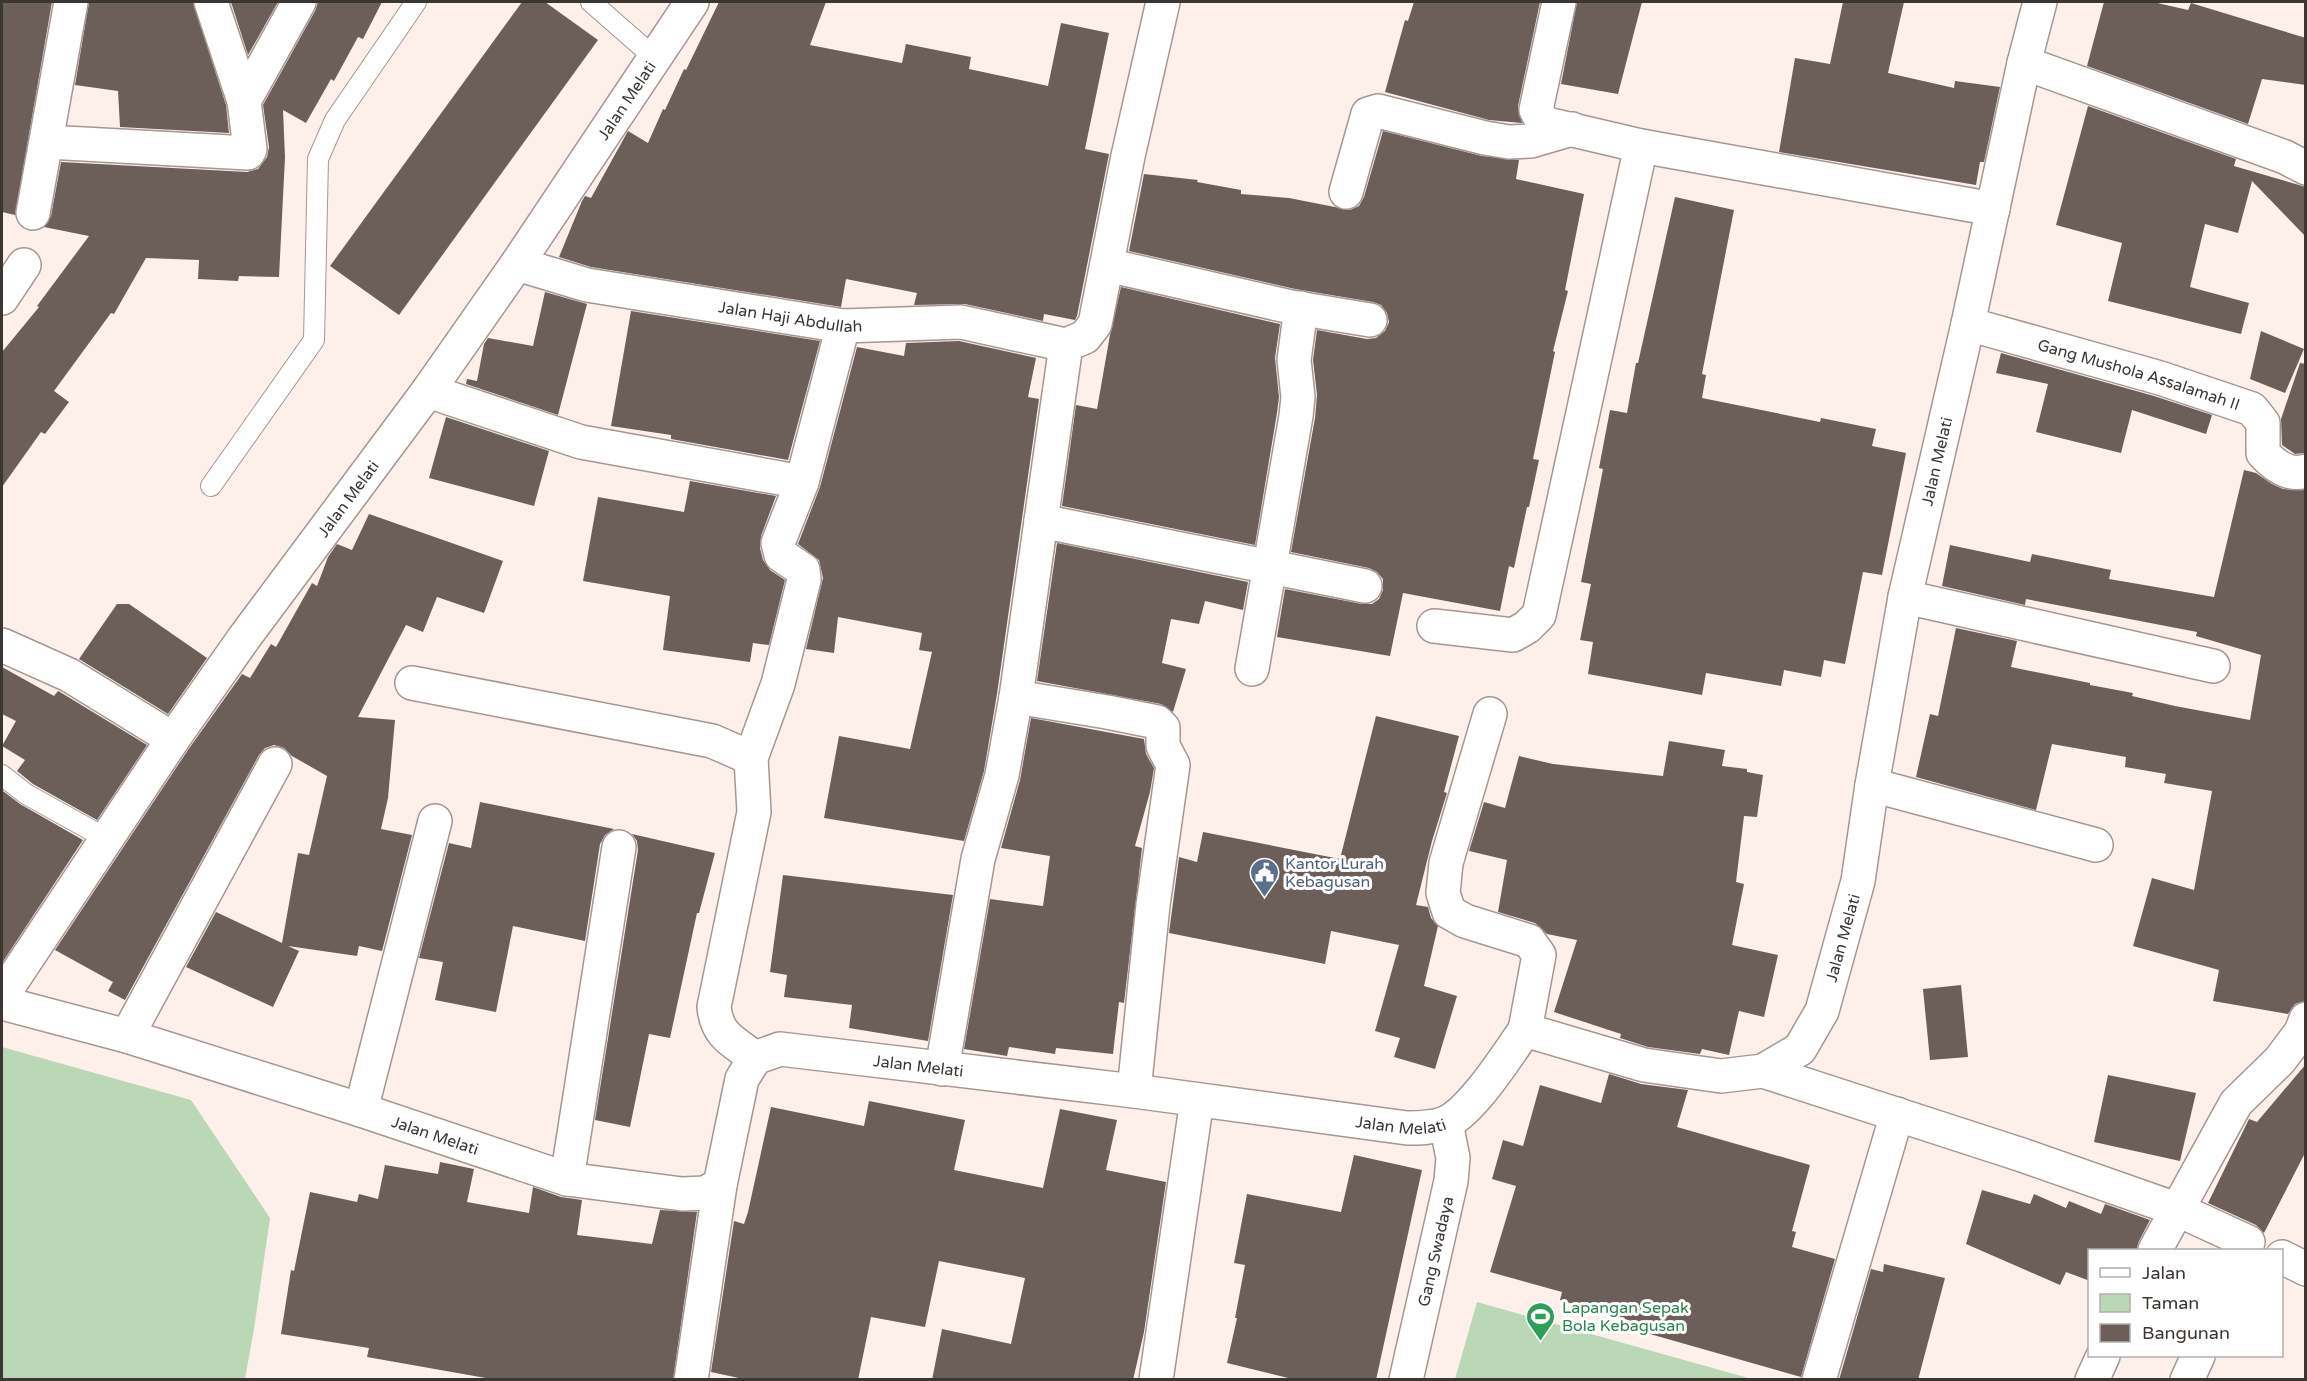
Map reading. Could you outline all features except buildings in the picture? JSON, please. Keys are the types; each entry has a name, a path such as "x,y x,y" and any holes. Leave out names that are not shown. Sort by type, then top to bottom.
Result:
{"street":[{"path":"33,213 71,2"},
{"path":"46,142 248,153 250,149 244,101 211,2"},
{"path":"244,101 299,2"},
{"name":"Jalan Melati","path":"2,996 173,739 251,629 428,392 517,264 692,2"},
{"path":"942,1069 978,859 1002,775 1016,697 1066,345 1085,337 1095,324 1128,156 1163,2"},
{"path":"1559,2 1536,110 1543,123 1641,146 1993,208"},
{"name":"Jalan Melati","path":"755,1058 780,1049 1134,1091 1407,1128 1426,1128 1446,1123 1475,1098 1525,1030 1644,1065 1721,1076 1763,1071 1800,1049 1822,1011 1858,881 1872,785 1905,597 1968,324 2024,63 2040,2"},
{"path":"2024,63 2285,157 2306,168"},
{"path":"1346,192 1368,114 1372,112 1378,111 1509,142 1531,141 1572,129"},
{"path":"1434,626 1513,635 1527,627 1539,615 1641,146"},
{"name":"Jalan Haji Abdullah","path":"517,264 587,285 843,326 961,322 1066,345"},
{"path":"2,298 24,265"},
{"path":"1107,265 1300,308 1370,320"},
{"path":"1252,669 1296,416 1298,397 1294,360 1300,308"},
{"name":"Gang Mushola Assalamah II","path":"1968,324 2160,378 2252,409 2262,423 2262,453 2275,467 2300,473 2306,471"},
{"path":"691,1380 720,1185 742,1079 755,1058 724,1034 716,1023 714,1007 754,812 751,758 778,684 803,589 803,570 781,555 778,543 802,482 843,326"},
{"path":"428,392 581,442 802,482"},
{"path":"1041,520 1365,586"},
{"path":"1905,597 2213,666"},
{"path":"2,645 69,675 173,739"},
{"path":"412,683 712,741 751,758"},
{"path":"1016,697 1107,711 1157,722 1163,728 1163,746 1173,765 1153,905 1134,1091"},
{"path":"1490,714 1446,863 1443,893 1449,912 1465,921 1529,941 1539,955 1525,1030"},
{"path":"127,1036 275,764"},
{"path":"1872,785 2096,845"},
{"path":"361,1110 435,821"},
{"path":"567,1179 619,847"},
{"name":"Jalan Melati","path":"2,1003 127,1036 361,1110 567,1179 682,1194 705,1193 720,1185"},
{"path":"2156,1249 2176,1209 2236,1104 2280,1060 2301,1032 2306,1019"},
{"path":"1763,1071 2176,1209 2253,1248"},
{"path":"1156,1380 1197,1100"},
{"path":"1819,1380 1897,1114"},
{"name":"Gang Swadaya","path":"1406,1380 1451,1182 1453,1158 1446,1123"},
{"path":"2283,1258 2306,1269"},
{"path":"2092,1380 2103,1357"},
{"path":"2187,1380 2198,1357"}],"lane":[{"path":"211,486 314,340 318,159 335,120 416,2"},
{"path":"591,2 655,58"},
{"path":"2,775 26,794 107,839"}],"green space":[{"path":"2,1047 191,1100 270,1218 245,1379 2,1379"},
{"name":"Lapangan Sepak Bola Kebagusan","path":"1477,1302 1752,1379 1455,1379"}],"place":[{"name":"Kantor Lurah Kebagusan","path":"1264,898"},
{"name":"Lapangan Sepak Bola Kebagusan","path":"1541,1342"}]}
